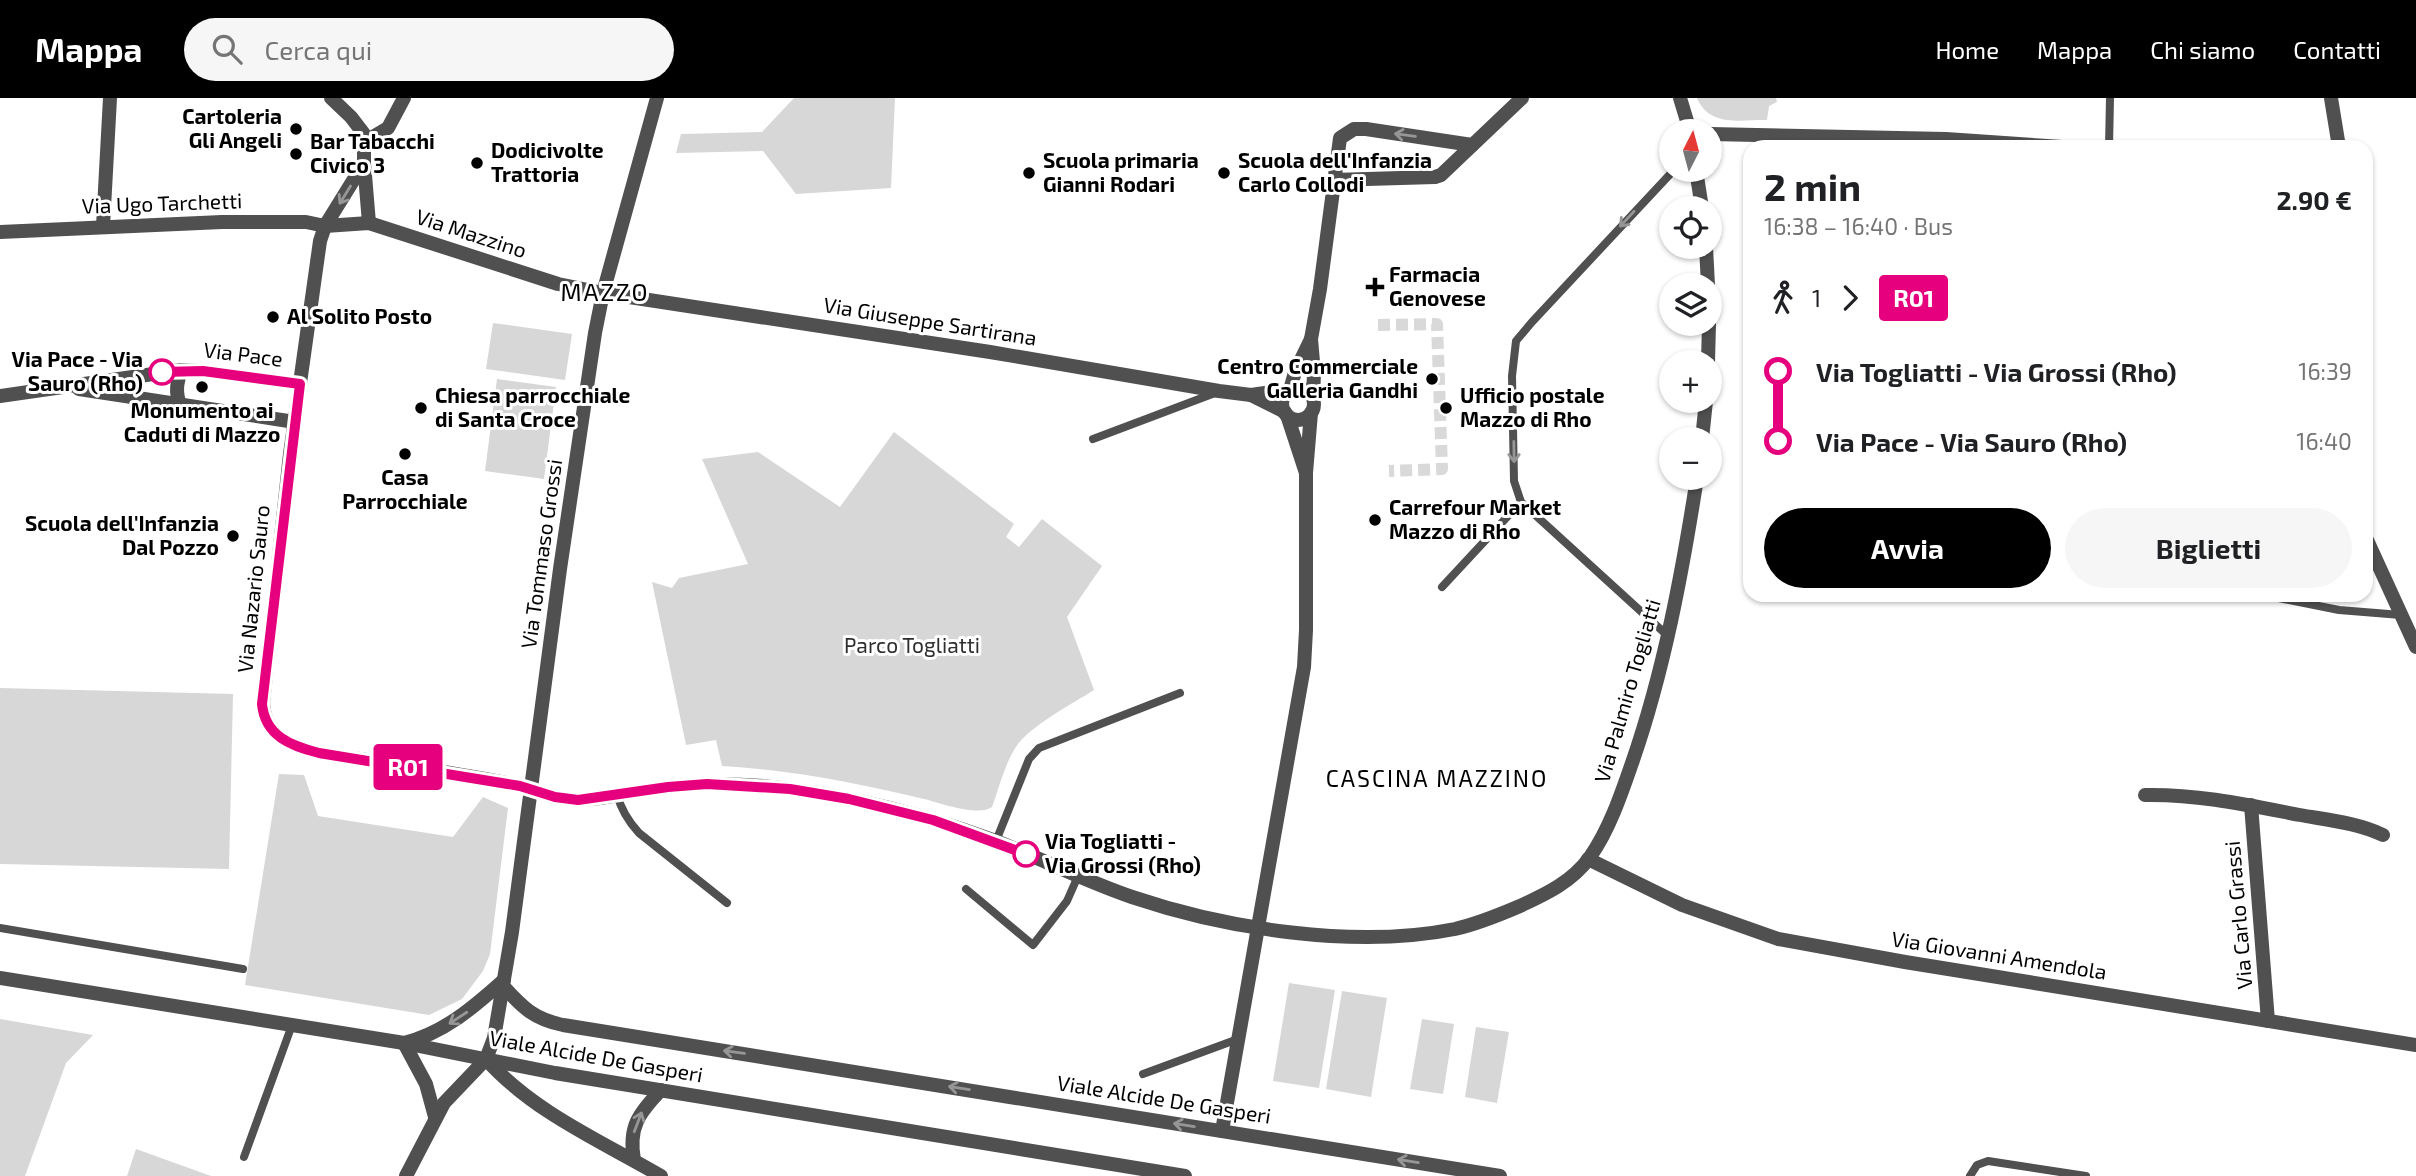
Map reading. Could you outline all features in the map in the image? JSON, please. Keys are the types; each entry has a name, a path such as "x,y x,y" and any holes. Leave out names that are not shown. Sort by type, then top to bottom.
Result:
{"street":[{"path":"103,226 110,98"},
{"path":"331,98 365,134 363,163 369,223"},
{"path":"366,141 388,128 404,98"},
{"name":"Via Tommaso Grossi","path":"486,1059 494,1038 504,983 589,369 603,293 657,98"},
{"path":"1333,180 1441,175 1522,98"},
{"path":"1680,98 1686,119"},
{"path":"2331,98 2338,140"},
{"path":"1222,1131 1304,667 1307,617 1306,473 1314,405 1311,339 1340,138 1354,130 1366,129 1472,145"},
{"path":"1722,134 1960,140"},
{"name":"Via Nazario Sauro","path":"363,163 325,226 320,241 295,422 263,714 278,738 293,746 319,753 510,784 532,791"},
{"name":"Via Ugo Tarchetti","path":"0,232 103,226 274,222 325,226"},
{"name":"Via Mazzino","path":"325,226 369,223 558,284 603,293"},
{"name":"Via Giuseppe Sartirana","path":"603,293 990,352 1219,391 1251,395 1288,391"},
{"path":"1306,473 1283,402 1311,339"},
{"name":"Via Pace","path":"0,396 181,370 300,384"},
{"name":"Via Pace","path":"180,405 176,394 181,370"},
{"name":"Via Pace","path":"64,386 295,422"},
{"path":"1288,391 1295,388 1306,389 1313,397"},
{"name":"Via Giuseppe Sartirana","path":"1251,395 1286,414"},
{"path":"1286,414 1297,419 1311,413"},
{"name":"Via Palmiro Togliatti","path":"532,791 578,800 707,784 790,789 889,808 933,820 996,841 1078,876 1154,904 1257,927 1291,933 1380,936 1454,929 1507,912 1547,894 1569,879 1588,859 1607,827 1629,771 1653,696 1684,561 1695,490"},
{"path":"2373,553 2416,647"},
{"path":"2145,795 2188,795 2251,805 2355,825 2383,835"},
{"name":"Via Carlo Grassi","path":"2251,805 2268,1021"},
{"name":"Via Giovanni Amendola","path":"1588,859 1682,905 1778,939 1919,965 2416,1045"},
{"name":"Viale Alcide De Gasperi","path":"0,978 404,1043 661,1090 1185,1176"},
{"path":"435,1117 426,1084 404,1043 456,1021 504,983"},
{"name":"Viale Alcide De Gasperi","path":"504,983 531,1014 564,1026 1500,1176"},
{"path":"406,1176 435,1117 453,1092 486,1059 500,1075 542,1108 660,1176"},
{"path":"634,1160 631,1141 640,1112 661,1090"}],"lane":[{"path":"2109,140 2110,98"},
{"path":"1663,182 1516,341 1512,376 1514,481 1521,502 1668,636"},
{"path":"1093,439 1219,391"},
{"path":"1442,587 1521,502"},
{"path":"2298,602 2339,610 2401,615"},
{"path":"996,841 1029,759 1039,748 1180,693"},
{"path":"617,794 629,822 639,832 727,903"},
{"path":"966,889 1033,945 1067,901 1078,876"},
{"path":"0,928 243,969"},
{"path":"244,1157 292,1025"},
{"path":"1143,1074 1238,1039"},
{"path":"1970,1176 1977,1165 1988,1161 2086,1176"}],"green space":[{"path":"794,98 895,98 891,188 796,194 763,151 676,153 681,134 762,132"},
{"path":"1697,98 1776,98 1777,102 1769,106 1767,120 1726,120 1709,114"},
{"path":"493,323 572,334 565,380 486,369"},
{"path":"497,379 556,387 544,479 485,471"},
{"name":"Parco Togliatti","path":"894,432 1014,524 1006,537 1019,547 1042,519 1102,566 1067,617 1094,690 1028,733 1014,750 992,807 986,810 959,808 824,778 722,766 716,740 686,745 652,582 672,588 679,578 748,564 702,459 758,452 840,507"},
{"path":"0,688 233,694 229,869 0,864"},
{"path":"279,774 304,775 318,816 453,837 483,797 508,808 490,954 483,971 462,999 429,1015 245,985"},
{"path":"1289,983 1335,990 1319,1088 1273,1081"},
{"path":"1342,991 1387,998 1371,1097 1326,1089"},
{"path":"0,1019 93,1035 66,1063 25,1176 0,1176"},
{"path":"1422,1019 1454,1024 1443,1094 1410,1089"},
{"path":"1476,1027 1509,1032 1497,1103 1465,1097"},
{"path":"136,1149 211,1176 127,1176"}],"tunnel":[{"path":"1378,325 1437,324 1442,469 1389,471"}],"bus line":[{"name":"R01","path":"162,372 203,371 300,384 262,704 263,714 278,738 293,746 319,753 468,776 578,800 707,784 790,789 849,799 933,820 1026,854"}],"place":[{"name":"Cartoleria Gli Angeli","path":"296,129"},
{"name":"Bar Tabacchi Civico 3","path":"296,154"},
{"name":"Dodicivolte Trattoria","path":"477,163"},
{"name":"Scuola primaria Gianni Rodari","path":"1029,173"},
{"name":"Scuola dell'Infanzia Carlo Collodi","path":"1224,173"},
{"name":"Farmacia Genovese","path":"1375,287"},
{"name":"Al Solito Posto","path":"273,317"},
{"name":"Via Pace - Via Sauro (Rho)","path":"162,372"},
{"name":"Centro Commerciale Galleria Gandhi","path":"1432,379"},
{"name":"Monumento ai Caduti di Mazzo","path":"202,387"},
{"name":"Chiesa parrocchiale di Santa Croce","path":"421,408"},
{"name":"Ufficio postale Mazzo di Rho","path":"1446,408"},
{"name":"Casa Parrocchiale","path":"405,454"},
{"name":"Carrefour Market Mazzo di Rho","path":"1375,520"},
{"name":"Scuola dell'Infanzia Dal Pozzo","path":"233,536"},
{"name":"Via Togliatti - Via Grossi (Rho)","path":"1026,854"}],"district":[{"name":"MAZZO","path":"605,293"},
{"name":"CASCINA MAZZINO","path":"1437,779"}]}
